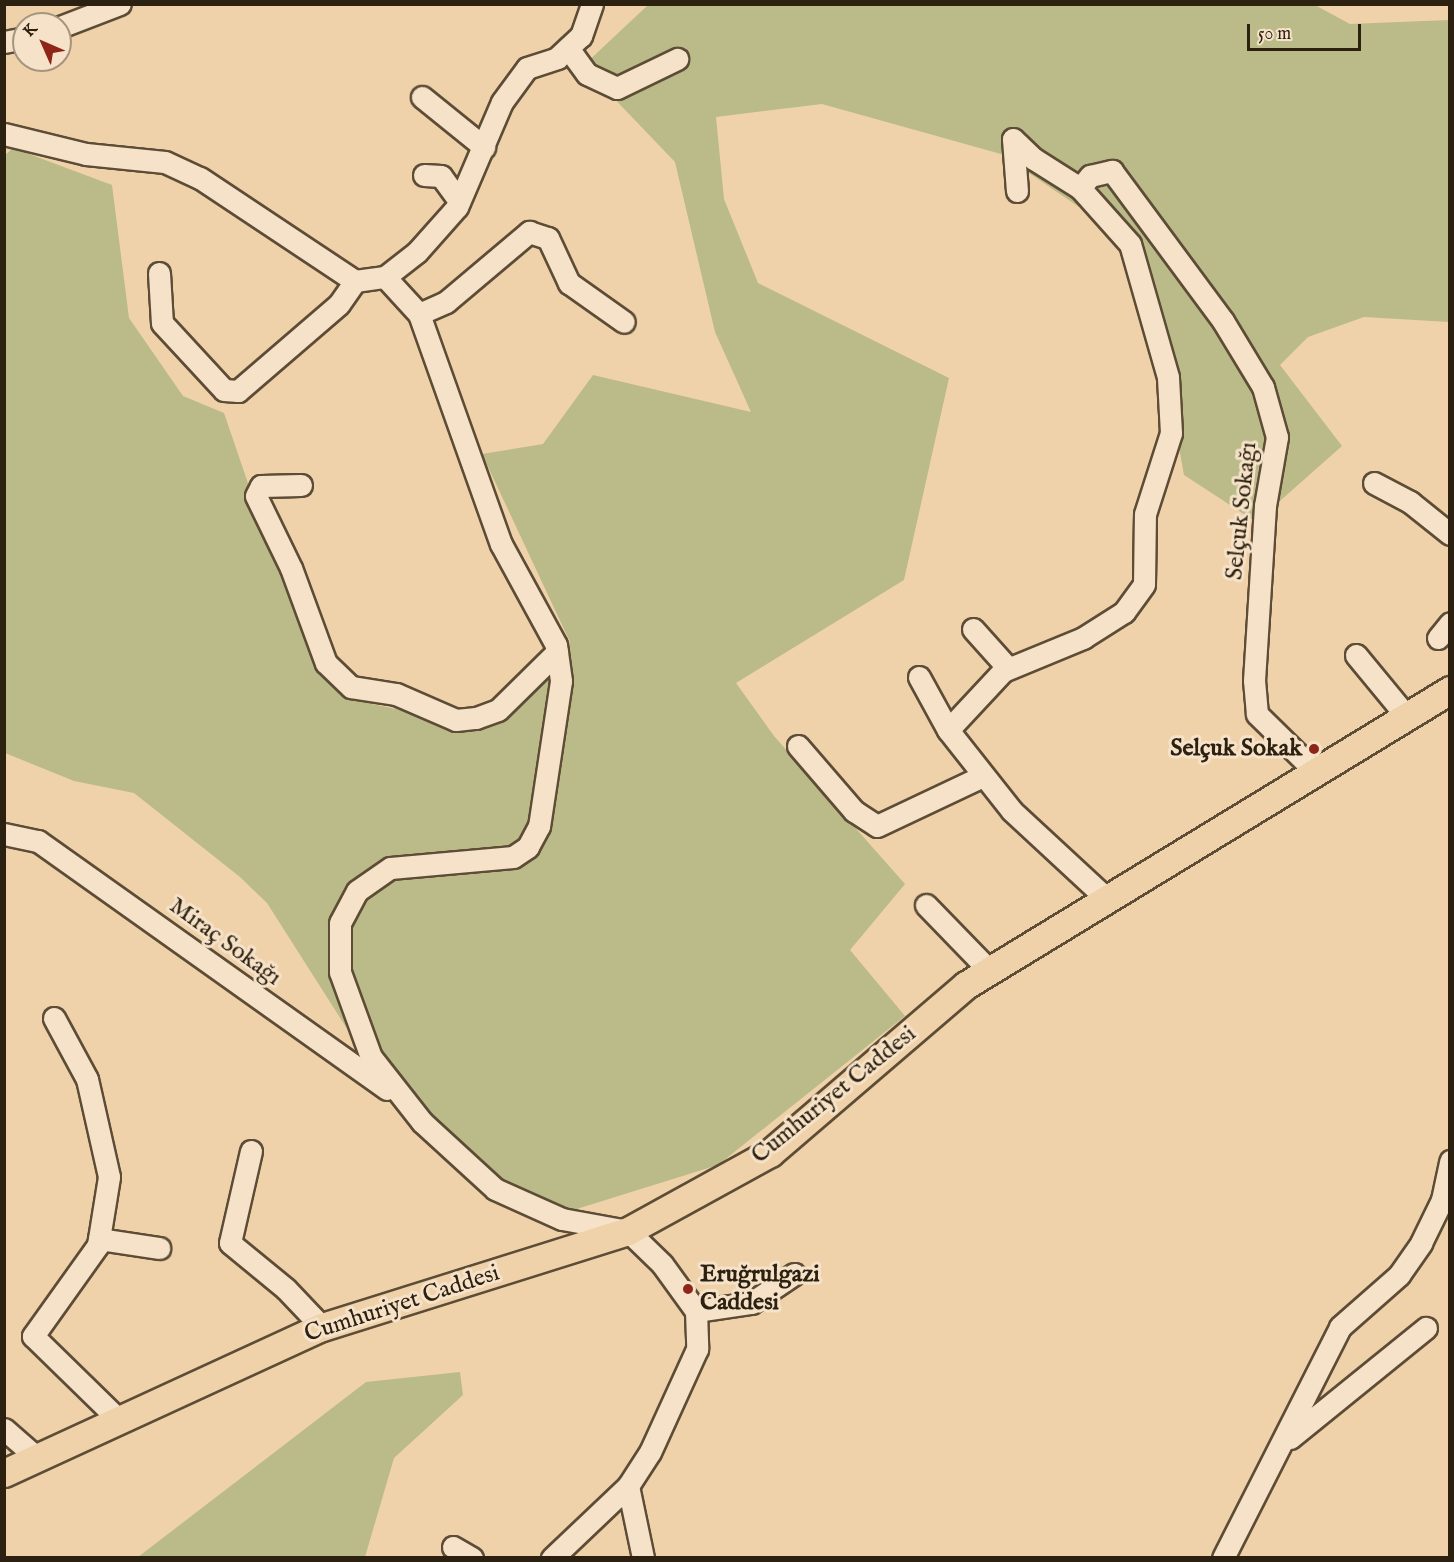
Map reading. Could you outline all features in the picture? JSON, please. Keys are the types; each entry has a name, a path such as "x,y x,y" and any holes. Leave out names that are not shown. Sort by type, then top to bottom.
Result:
{"main road":[{"name":"Cumhuriyet Caddesi","path":"4,1473 117,1418 322,1327 628,1231 770,1153 990,970 1408,718 1449,690"}],"street":[{"path":"72,22 120,4"},
{"path":"8,141 165,162 200,178 355,281 385,277 417,252 459,201 502,102 526,68 568,48 581,36 592,4"},
{"path":"568,48 587,74 617,88 677,59"},
{"path":"422,97 484,147"},
{"path":"948,730 1008,668 1083,638 1124,612 1144,584 1146,514 1171,433 1168,377 1130,244 1080,188 1034,159 1013,139 1017,191"},
{"name":"Selçuk Sokağı","path":"1080,188 1090,176 1112,171 1223,321 1263,387 1277,437 1264,506 1254,680 1257,714 1317,772"},
{"path":"424,175 441,176 459,201"},
{"path":"419,314 446,302 529,232 548,238 569,283 624,322"},
{"path":"159,273 162,323 224,390 238,391 339,304 355,281"},
{"path":"385,277 419,314 501,544 557,652 561,681 540,826 528,848 513,857 390,868 357,891 340,923 340,972 371,1057 409,1106 495,1189 562,1219 628,1231 662,1264 696,1311 697,1349 628,1486 552,1557"},
{"path":"1374,483 1410,502 1449,534"},
{"path":"301,485 261,486 256,496 291,568 326,663 351,687 396,694 456,720 476,718 498,710 557,652"},
{"path":"973,629 1008,668"},
{"path":"1356,655 1408,718"},
{"path":"919,677 948,730 983,776 1107,899"},
{"path":"798,746 854,811 877,826 983,776"},
{"name":"Miraç Sokağı","path":"4,834 38,841 409,1106"},
{"path":"926,905 990,970"},
{"path":"54,1018 87,1079 109,1177 99,1239 33,1336 117,1418"},
{"path":"251,1151 230,1243 286,1288 322,1327"},
{"path":"1223,1557 1287,1440 1341,1327 1399,1275 1421,1243 1442,1200 1449,1161"},
{"path":"99,1239 159,1248"},
{"path":"696,1311 751,1303 794,1274"},
{"path":"1287,1440 1426,1328"},
{"path":"4,1429 35,1456"},
{"path":"628,1486 644,1557"},
{"path":"453,1547 472,1557"}],"green space":[{"path":"1313,4 1350,24 1449,20 1449,322 1364,317 1308,337 1280,365 1342,446 1256,522 1184,475 1144,251 1001,154 822,104 716,117 724,199 758,283 949,378 904,580 736,683 774,736 905,884 850,950 905,1016 718,1165 567,1212 479,1174 358,1046 267,903 240,877 134,793 74,781 5,753 4,156 13,148 112,185 129,318 183,396 224,413 252,495 329,656 372,704 468,724 570,642 482,454 543,444 593,375 751,412 715,332 675,162 583,66 648,5"},
{"path":"460,1372 463,1395 394,1458 365,1557 138,1557 366,1382"}],"place":[{"name":"Selçuk Sokak","path":"1314,749"},
{"name":"Eruğrulgazi Caddesi","path":"688,1289"}]}
